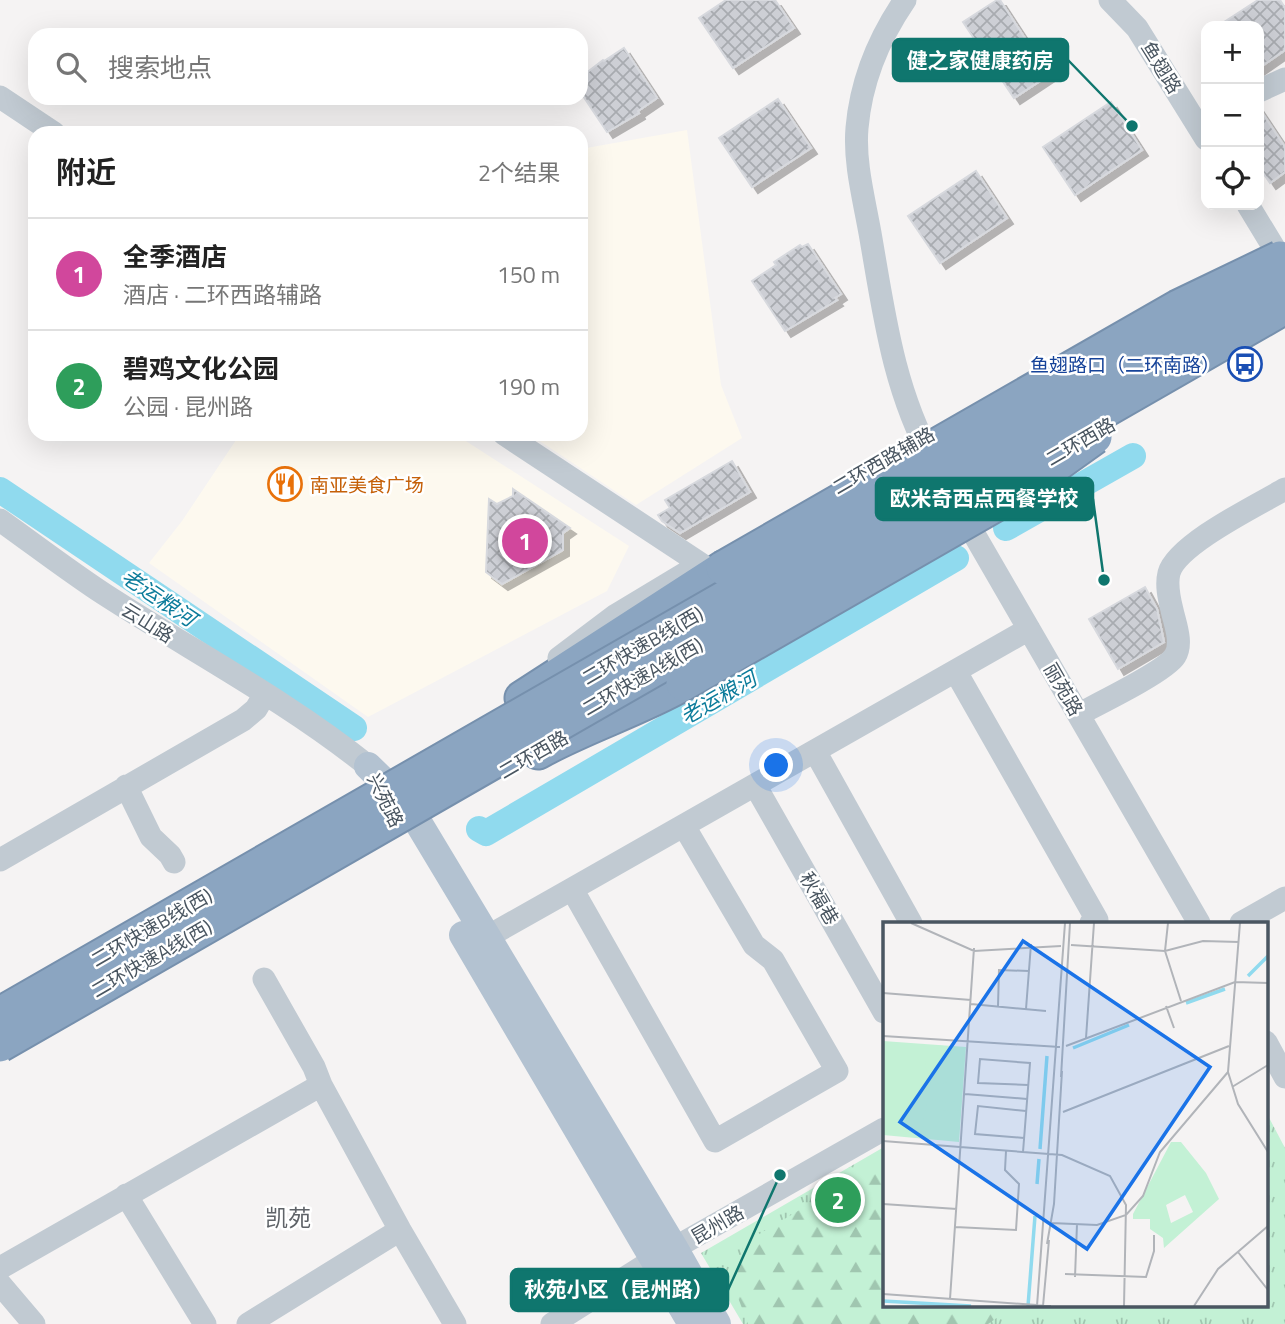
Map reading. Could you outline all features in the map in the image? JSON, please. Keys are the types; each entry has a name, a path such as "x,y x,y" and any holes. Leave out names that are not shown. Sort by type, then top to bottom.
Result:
{"highway":[{"path":"504,709 712,566 1178,307 1283,259"},
{"name":"二环快速B线(西)","path":"0,1014 1283,259"},
{"path":"530,756 683,684 1021,490 1177,376 1285,308"},
{"name":"二环快速A线(西)","path":"0,1045 1285,308"}],"main road":[{"path":"0,998 375,776 504,709 928,452 1283,259"},
{"name":"二环西路","path":"0,1060 1285,323"},
{"name":"兴苑路","path":"375,776 487,937 665,1253 692,1324"},
{"name":"兴苑路","path":"409,826 665,1253 716,1324"}],"street":[{"name":"丽苑路","path":"905,0 870,65 857,130 860,177 892,358 928,452 1198,922"},
{"name":"鱼翅路","path":"1110,0 1137,28 1201,125"},
{"path":"1264,89 1285,79"},
{"path":"0,97 44,126"},
{"path":"1251,210 1283,259"},
{"path":"515,441 712,566"},
{"name":"二环西路辅路","path":"712,566 928,452"},
{"path":"1079,715 1162,668 1175,657 1179,645 1168,591 1169,572 1176,560 1194,543 1285,489"},
{"name":"云山路","path":"0,520 102,593 338,741 375,776"},
{"path":"487,937 1029,629"},
{"path":"956,671 1097,920 1093,922"},
{"path":"0,859 243,720 256,709 265,694"},
{"path":"815,751 910,922"},
{"name":"秋福巷","path":"755,785 883,1010"},
{"path":"126,786 151,837 174,862"},
{"path":"572,889 715,1140 837,1071 773,960 754,945 684,826"},
{"path":"1243,922 1285,898"},
{"path":"264,979 400,1230 455,1324"},
{"path":"1268,1046 1285,1077"},
{"path":"0,1268 321,1085"},
{"name":"昆州路","path":"552,1324 665,1253 883,1130"},
{"path":"126,1195 205,1324"},
{"path":"248,1324 400,1230"},
{"path":"0,1284 34,1324"},
{"path":"0,1296 24,1324"}],"shaded area":[{"path":"687,130 721,385 742,438 636,505 540,441 588,441 588,148"},
{"path":"235,441 466,441 629,546 607,591 368,717 149,563 182,521"}],"green space":[{"path":"1268,1116 1285,1148 1285,1324 743,1324 701,1253 883,1148 883,1306 1268,1306"},
{"path":"883,1161 883,1306 1011,1308 988,1324 748,1324 734,1287 744,1243"}],"building":[{"path":"726,0 775,0 794,28 733,68 699,18"},
{"path":"1000,0 1049,75 1014,98 963,22"},
{"path":"1258,0 1280,0 1285,8 1285,50 1264,65 1264,21 1226,21"},
{"path":"624,48 657,98 638,111 639,113 607,132 588,104 588,72"},
{"path":"778,99 811,148 752,187 719,138"},
{"path":"1111,102 1142,150 1075,195 1043,147"},
{"path":"1264,116 1285,147 1285,172 1270,183 1264,174"},
{"path":"976,171 1007,218 940,263 908,216"},
{"path":"808,244 841,294 835,298 837,300 785,331 752,281 776,265 774,262 800,245 802,247"},
{"path":"732,461 750,492 680,533 662,521 658,515 670,508 665,500"},
{"path":"513,489 570,528 563,533 563,550 502,584 486,572 489,499 497,504 513,496"},
{"path":"1145,587 1157,609 1164,642 1118,669 1089,619"}],"waterway":[{"name":"老运粮河","path":"1006,528 1133,456"},
{"name":"老运粮河","path":"0,490 354,728"},
{"name":"老运粮河","path":"479,829 486,833 956,558"}],"place":[{"name":"健之家健康药房","path":"1132,126"},
{"name":"鱼翅路口（二环南路）","path":"1245,364"},
{"name":"南亚美食广场","path":"285,484"},
{"name":"全季酒店","path":"525,541"},
{"name":"欧米奇西点西餐学校","path":"1104,580"},
{"name":"秋苑小区（昆州路）","path":"780,1175"},
{"name":"碧鸡文化公园","path":"838,1200"}],"district":[{"name":"凯苑","path":"288,1217"}]}
